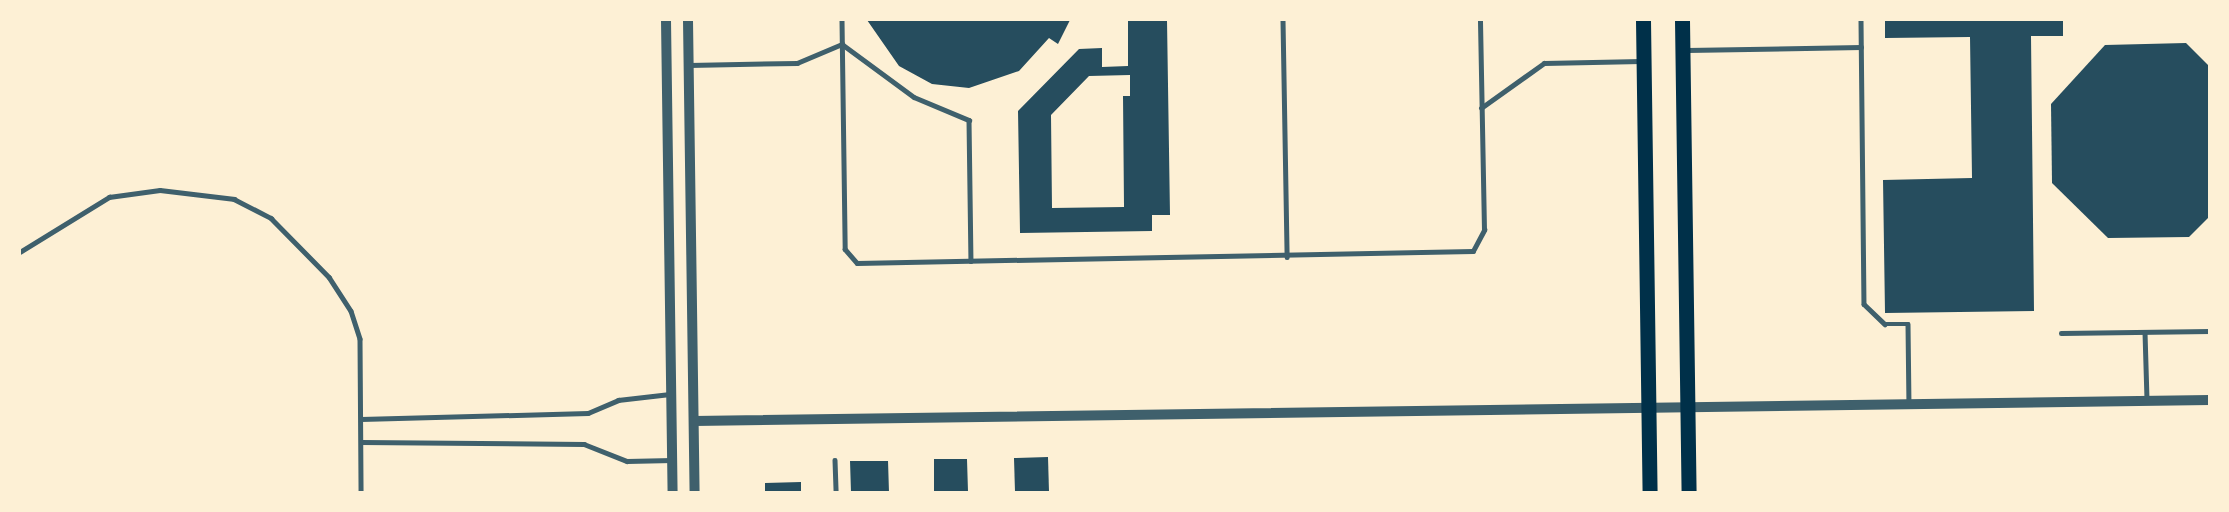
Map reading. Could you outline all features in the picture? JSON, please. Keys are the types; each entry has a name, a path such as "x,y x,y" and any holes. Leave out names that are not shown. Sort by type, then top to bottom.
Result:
{"main road":[{"path":"1643,20 1650,492"},
{"path":"1682,20 1689,492"}],"street":[{"path":"666,20 673,492"},
{"path":"688,20 695,492"},
{"path":"694,421 2210,400"}],"lane":[{"path":"842,20 848,259 971,261 1473,251 1484,230 1480,20"},
{"path":"1284,20 1287,256"},
{"path":"1861,20 1864,304 1885,324 1908,324 1909,404"},
{"path":"689,64 797,63 842,44"},
{"path":"842,44 914,97 969,120 971,261"},
{"path":"1683,50 1861,47"},
{"path":"1481,108 1544,63 1644,61"},
{"path":"20,252 110,197 182,191 243,204 271,218 329,277 351,312 360,339 361,492"},
{"path":"2061,333 2210,331"},
{"path":"2145,332 2146,400"},
{"path":"361,419 588,413 618,400 671,394"},
{"path":"361,442 584,444 627,461 672,460"},
{"path":"835,460 836,492"}],"building":[{"path":"867,20 1070,20 1058,44 1049,38 1019,71 969,88 932,84 899,66"},
{"path":"1128,20 1167,20 1170,215 1152,215 1152,231 1020,233 1018,111 1079,49 1102,48 1102,67 1128,66","holes":["1130,75 1130,96 1123,96 1124,207 1052,208 1051,115 1089,76"]},
{"path":"1885,20 2063,20 2063,36 2031,36 2034,311 1885,313 1883,180 1972,178 1970,37 1885,38"},
{"path":"2186,43 2210,67 2210,216 2189,237 2108,238 2052,183 2051,104 2105,45"},
{"path":"1048,457 1049,492 1015,492 1014,458"},
{"path":"934,459 967,459 968,492 934,492"},
{"path":"850,461 888,461 889,492 851,492"},
{"path":"801,482 801,492 765,492 765,483"}]}
